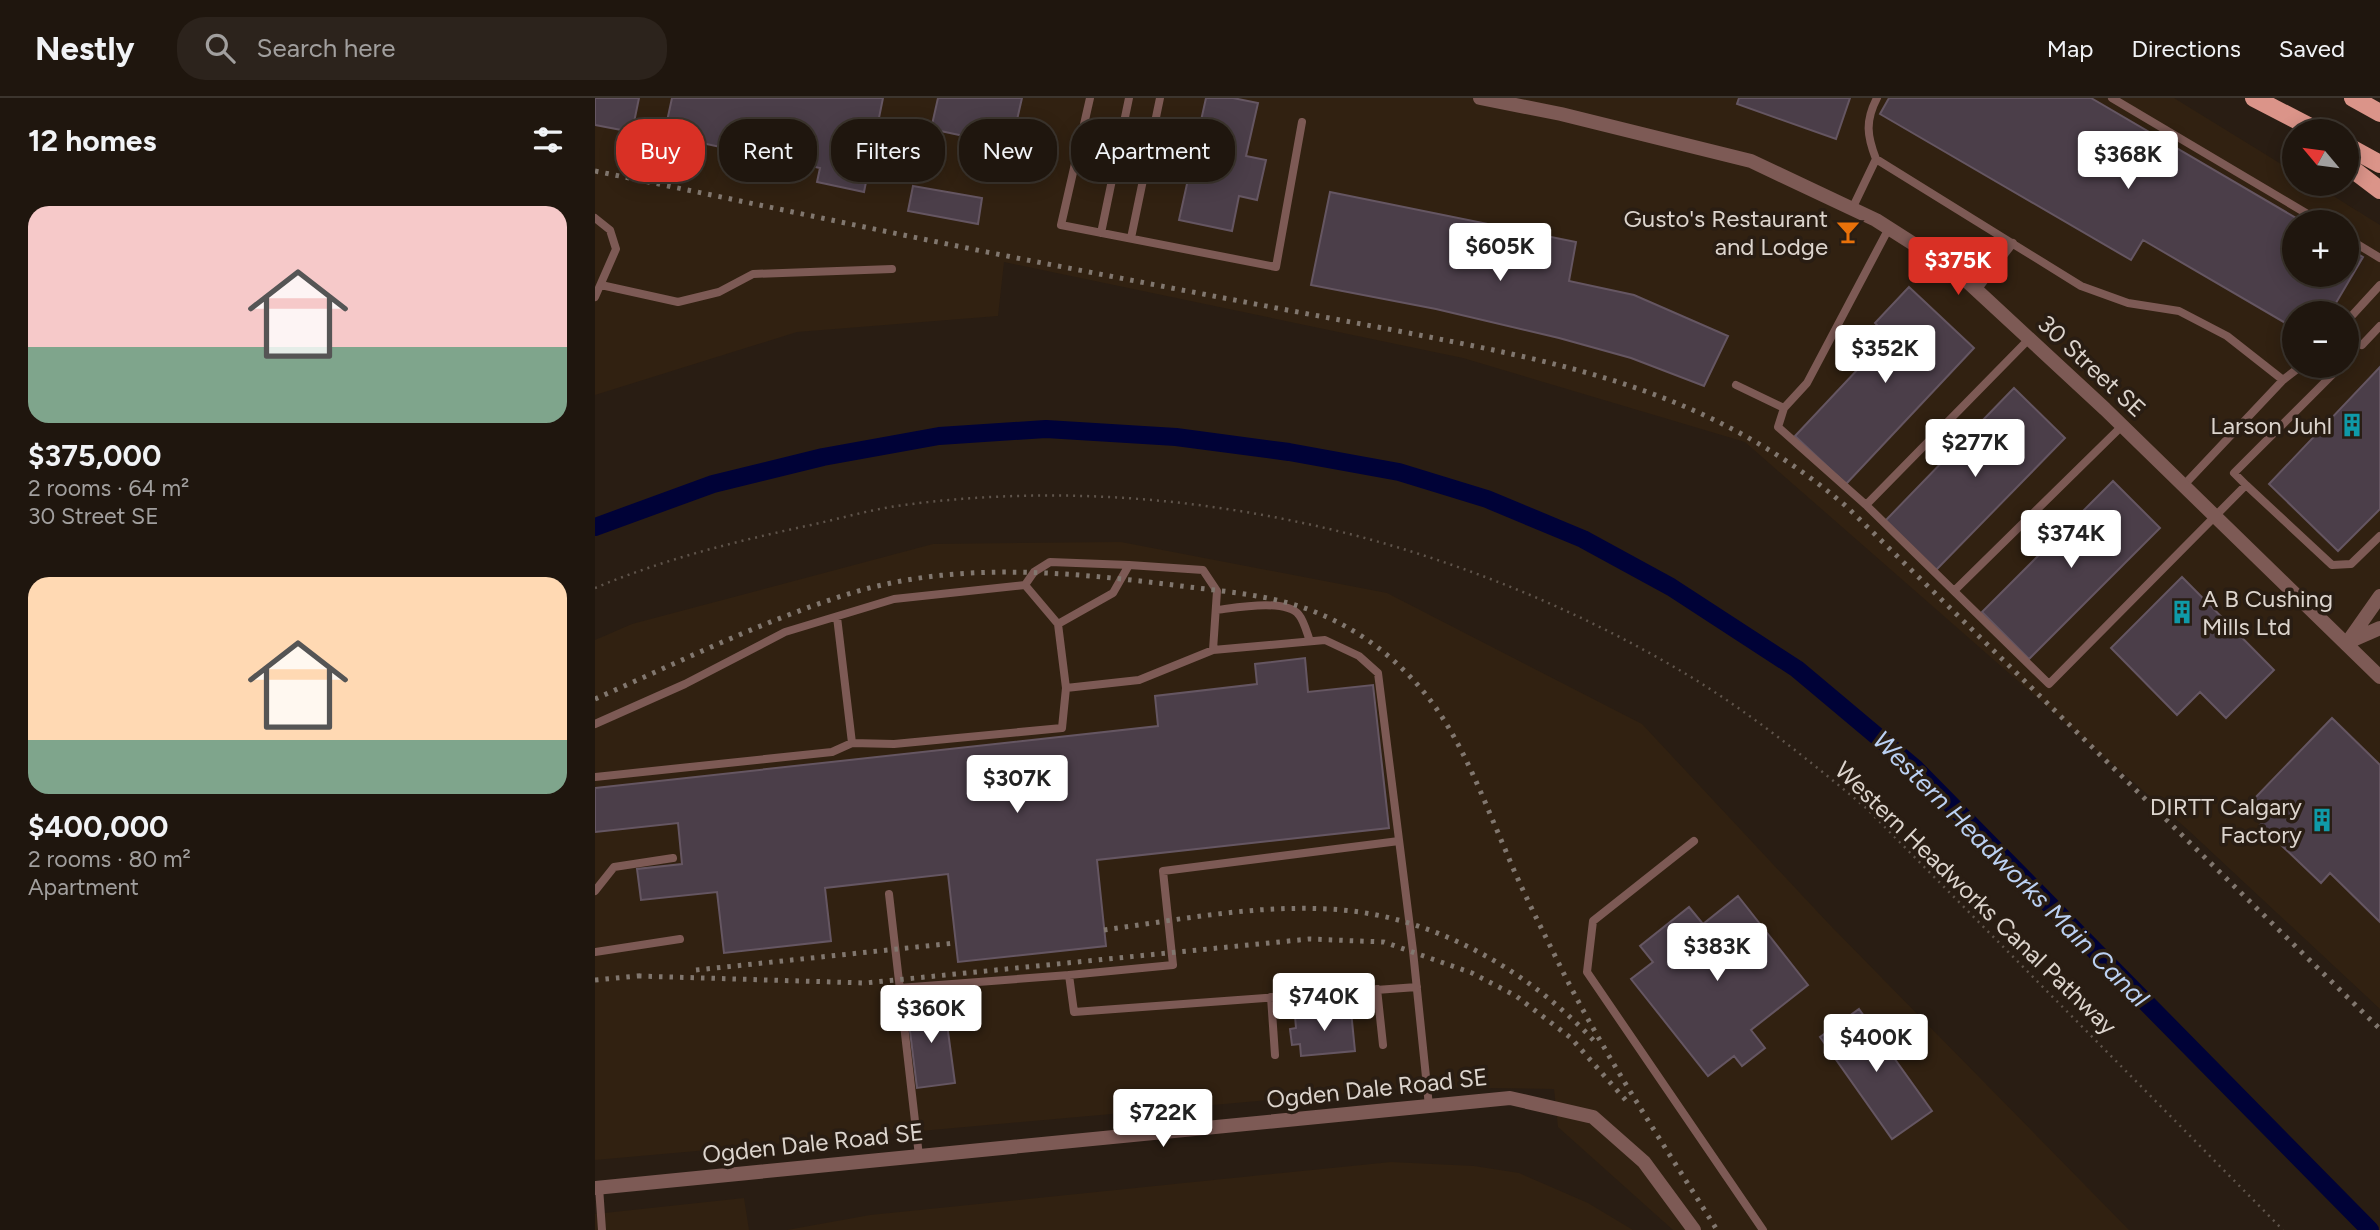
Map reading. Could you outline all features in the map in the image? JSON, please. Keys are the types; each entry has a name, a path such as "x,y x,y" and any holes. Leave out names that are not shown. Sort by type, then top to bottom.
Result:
{"main road":[{"path":"2353,98 2380,113"},
{"path":"2259,101 2285,119"},
{"path":"2259,101 2294,119"},
{"path":"2359,156 2380,162"},
{"path":"2359,165 2380,190"}],"street":[{"name":"30 Street SE","path":"1480,98 1561,114 1751,161 1889,228 1956,271 2184,485 2380,677"},
{"path":"2347,643 2380,596"},
{"path":"2347,643 2380,628"},
{"name":"Ogden Dale Road SE","path":"597,1187 1510,1098 1593,1117 1644,1162 1694,1230"}],"lane":[{"path":"1090,98 1061,225 1276,267 1302,121"},
{"path":"1101,233 1129,98"},
{"path":"1131,238 1160,98"},
{"path":"1877,98 1869,112 1867,135 1876,159 2081,285 2127,303 2179,311 2227,336 2283,380"},
{"path":"2112,98 2301,210"},
{"path":"1852,209 1876,159"},
{"path":"595,218 610,230 616,249 595,297"},
{"path":"1889,228 1807,383 1784,408 1779,427 1866,505 2049,684 2246,485"},
{"path":"1977,290 2013,243"},
{"path":"2359,245 2380,258"},
{"path":"601,285 678,302 719,292 753,274 892,269"},
{"path":"2359,308 2380,285"},
{"path":"2362,345 2380,326"},
{"path":"1866,505 2029,339"},
{"path":"2184,485 2286,378"},
{"path":"2329,378 2234,473 2332,565 2351,564 2380,536"},
{"path":"1737,385 1784,408"},
{"path":"1954,591 2122,426"},
{"path":"595,724 685,684 785,632 894,599 1025,585 1034,572 1050,562 1203,570 1217,590 1213,650"},
{"path":"1058,624 1113,593 1129,565"},
{"path":"595,777 832,752 852,743 894,744 1062,729 1066,688 1058,624 1025,585"},
{"path":"1216,610 1266,605 1288,607 1299,614 1310,641"},
{"path":"837,617 852,743"},
{"path":"1066,688 1139,680 1213,650 1325,640 1359,656 1378,673 1417,986 1429,1106"},
{"path":"899,988 1173,965 1163,871 1399,841"},
{"path":"1694,841 1593,921 1587,972 1763,1230"},
{"path":"595,891 614,867 673,858"},
{"path":"889,894 919,1156"},
{"path":"595,952 680,939"},
{"path":"1069,975 1074,1012 1417,986"},
{"path":"1377,989 1383,1045"},
{"path":"1271,997 1275,1055"},
{"path":"597,1187 602,1230"}],"path":[{"name":"Western Headworks Canal Pathway","path":"595,589 678,558 736,541 903,505 1013,497 1102,497 1225,508 1320,528 1453,563 1545,601 1655,658 1757,721 1812,763 1866,808 2283,1230"}],"shaded area":[{"path":"595,98 2174,98 2282,165 2282,196 2333,196 2356,210 2282,210 2282,287 2359,287 2359,212 2380,225 2380,1009 2187,829 1745,442 1463,358 1004,262 998,316 797,332 595,395"},
{"path":"1121,542 1387,593 1642,724 1828,923 2129,1230 1673,1230 1558,1127 1554,1089 1415,1087 595,1160 595,640 632,624 933,544"},
{"path":"1391,1162 1474,1166 1519,1173 1588,1203 1633,1230 787,1230 870,1215"},
{"path":"744,1198 749,1230 595,1230 595,1214"}],"building":[{"path":"595,98 639,98 635,119 616,119 616,129 595,125"},
{"path":"672,98 883,98 879,119 831,119 831,182 866,182 864,192 817,182 820,168 817,167 817,119 719,119 719,147 705,144 705,119 667,119"},
{"path":"938,98 1022,98 1017,119 959,119 959,135 945,132 945,119 933,119"},
{"path":"1206,98 1233,98 1258,103 1246,156 1266,160 1257,200 1239,196 1232,231 1179,220 1187,182 1235,182 1235,119 1201,119"},
{"path":"1739,98 1850,98 1836,139 1737,104"},
{"path":"1889,98 2091,98 2282,210 2282,287 2345,287 2337,301 2282,301 2282,321 2143,240 2131,260 1880,114"},
{"path":"913,186 982,198 978,224 908,211"},
{"path":"1330,192 1576,242 1569,281 1634,295 1728,336 1704,386 1631,358 1559,338 1436,309 1311,285"},
{"path":"1909,287 1974,348 1846,484 1795,436 1859,368 1851,361 1881,329 1875,323"},
{"name":"Larson Juhl","path":"2380,367 2380,509 2338,551 2269,484"},
{"path":"2014,388 2065,438 1936,570 1885,521"},
{"path":"2113,481 2160,528 2029,659 1982,612"},
{"name":"A B Cushing Mills Ltd","path":"2182,577 2274,670 2226,718 2200,692 2177,715 2111,648"},
{"path":"1305,658 1308,692 1373,685 1389,828 1097,860 1106,946 958,962 948,874 825,888 831,941 724,953 717,892 641,900 637,869 682,864 678,823 595,832 595,788 1158,726 1155,696 1257,684 1255,664"},
{"name":"DIRTT Calgary Factory","path":"2332,718 2380,765 2380,922 2330,873 2321,883 2260,825 2269,816 2253,800"},
{"path":"1738,896 1808,985 1751,1030 1765,1048 1742,1066 1734,1056 1708,1076 1631,979 1653,962 1640,946 1689,907 1703,924"},
{"path":"944,1002 955,1083 917,1088 907,1007"},
{"path":"1859,1009 1932,1111 1892,1139 1820,1037"},
{"path":"1351,1011 1355,1051 1301,1056 1300,1044 1292,1045 1290,1029 1296,1028 1295,1016"}],"waterway":[{"name":"Western Headworks Main Canal","path":"595,527 713,484 823,457 939,436 1046,429 1176,437 1289,452 1399,472 1487,499 1583,539 1671,587 1797,669 1916,769 2370,1230"}],"railway":[{"path":"595,171 1023,259 1514,354 1631,386 1687,407 1741,434 1795,467 1847,507 2380,1029"},
{"path":"595,699 813,606 886,584 928,577 1012,572 1139,581 1269,598 1337,622 1369,641 1399,665 1425,693 1447,724 1474,777 1526,896 1580,1005 1637,1103 1717,1230"},
{"path":"1104,930 1215,914 1299,908 1365,913 1402,921 1439,934 1508,969 1540,991 1596,1043"},
{"path":"638,976 865,983 1309,939 1384,942 1472,973 1516,996 1571,1038 1630,1105"},
{"path":"696,970 955,943"},
{"path":"595,980 647,975"}],"place":[{"name":"Gusto's Restaurant and Lodge","path":"1848,232"},
{"name":"Larson Juhl","path":"2352,425"},
{"name":"A B Cushing Mills Ltd","path":"2182,612"},
{"name":"DIRTT Calgary Factory","path":"2322,820"}]}
